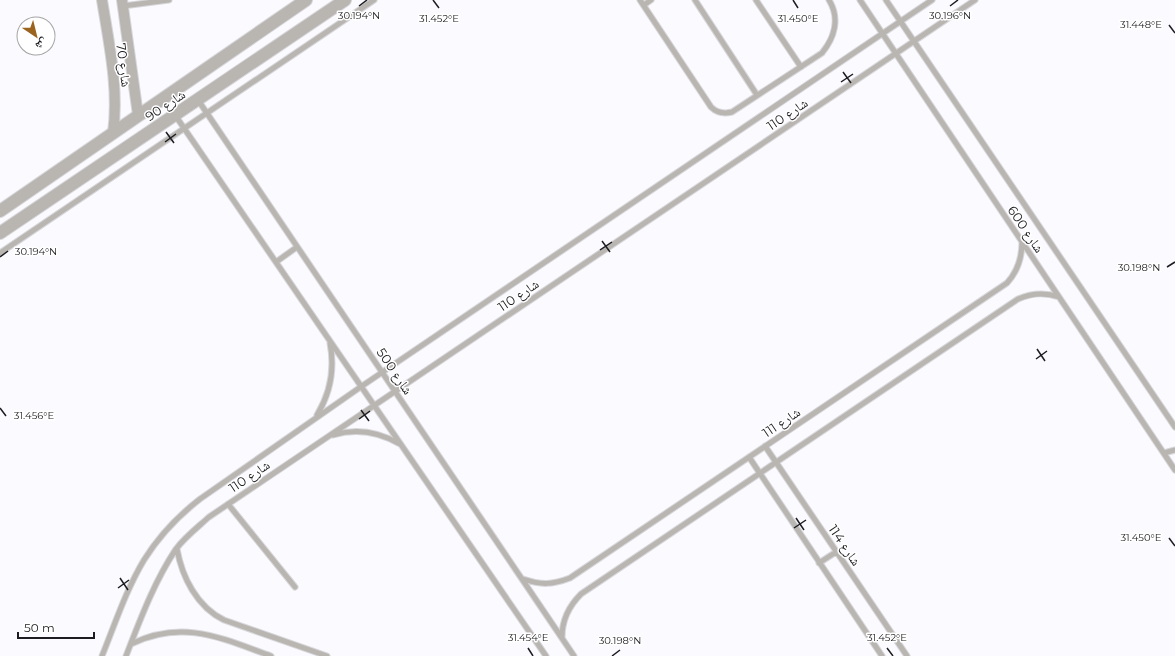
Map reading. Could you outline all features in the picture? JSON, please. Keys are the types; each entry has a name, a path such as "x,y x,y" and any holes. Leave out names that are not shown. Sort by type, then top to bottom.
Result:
{"street":[{"name":"شارع 70","path":"102,0 110,49 116,103 113,133"},
{"name":"شارع 90","path":"0,211 306,0"},
{"name":"شارع 90","path":"0,233 345,0"},
{"name":"شارع 70","path":"122,3 138,115"}],"lane":[{"path":"122,3 169,0"},
{"path":"0,254 374,0"},
{"path":"640,0 714,110 721,113 728,113 822,53 834,36 836,26 835,15 829,0"},
{"path":"644,5 652,0"},
{"path":"695,0 757,95"},
{"path":"756,0 801,67"},
{"name":"شارع 600","path":"860,0 1175,470"},
{"name":"شارع 600","path":"886,0 1175,427"},
{"name":"شارع 110","path":"102,656 134,579 144,560 169,527 200,498 362,386 932,0"},
{"name":"شارع 110","path":"126,656 152,595 177,549 192,532 209,517 975,0"},
{"name":"شارع 500","path":"198,99 206,113 383,372 574,656"},
{"path":"175,115 546,656"},
{"name":"شارع 111","path":"522,579 541,584 551,584 570,578 1007,283 1018,269 1022,242"},
{"path":"276,262 298,247"},
{"path":"562,638 563,623 568,609 581,594 1018,299 1025,296 1042,293 1059,297"},
{"path":"315,418 328,394 332,381 333,367 330,340"},
{"path":"326,437 345,432 364,432 384,436 402,444"},
{"name":"شارع 114","path":"765,446 907,656"},
{"path":"1164,453 1175,450"},
{"path":"748,457 882,656"},
{"path":"228,504 295,588"},
{"path":"177,549 179,561 189,585 214,615 224,620 326,656"},
{"path":"819,563 836,552"},
{"path":"131,644 162,633 196,632 218,637 271,656"}]}
